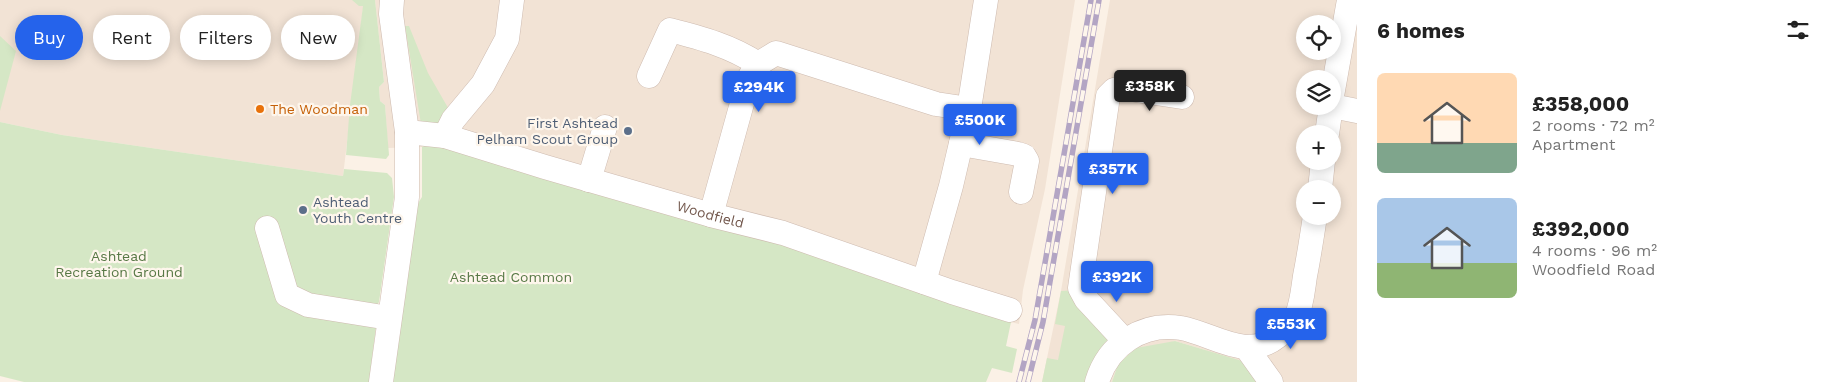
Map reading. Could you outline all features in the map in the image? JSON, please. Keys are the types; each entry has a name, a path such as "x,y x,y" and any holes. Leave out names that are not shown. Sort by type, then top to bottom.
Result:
{"street":[{"path":"381,382 407,197 407,132 391,14 392,0"},
{"path":"445,136 453,120 483,84 507,39 512,0"},
{"path":"924,282 951,186 969,109 986,0"},
{"path":"1337,70 1349,0"},
{"path":"649,76 670,30 717,43 742,53 758,64"},
{"path":"711,215 749,78 758,64 776,53 936,104 969,109"},
{"path":"1124,340 1086,299 1080,288 1108,96 1114,90 1124,88 1182,97"},
{"path":"1341,108 1357,111"},
{"path":"588,180 605,127"},
{"name":"Woodfield","path":"407,132 445,136 588,180 711,215 783,233 952,292 1010,310"},
{"path":"961,144 1024,156 1027,161 1021,192"},
{"path":"1097,382 1104,364 1111,353 1124,340 1154,329 1167,327 1182,328 1233,345 1246,347 1258,347 1270,342 1287,328 1296,316 1301,300 1314,225"},
{"path":"267,228 287,295 308,305 389,318"},
{"path":"1246,347 1271,382"}],"shaded area":[{"path":"0,0 364,0 343,176 62,135 0,122"},
{"path":"375,0 1075,0 1045,189 1023,290 1019,324 1011,322 1009,318 428,144 422,147 388,148 385,105 380,101 379,87 384,82"},
{"path":"1110,0 1357,0 1357,382 1258,382 1205,350 1175,341 1118,364 1112,382 1042,382 1061,291"}],"green space":[{"path":"352,0 375,0 384,82 379,87 380,101 385,105 389,155 386,159 346,155 350,105 363,6 359,6"},
{"path":"405,26 409,26 428,73 451,113 440,123 421,124"},
{"path":"0,36 15,50 15,55 0,111"},
{"name":"Ashtead Recreation Ground","path":"0,122 62,135 343,176 344,169 387,173 392,178 394,197 379,302 374,309 376,327 369,382 24,382 0,376"},
{"name":"Ashtead Common","path":"428,144 470,152 710,221 1009,318 1011,322 1006,346 1017,349 1012,373 992,368 986,382 391,382 413,211 422,197 422,147"},
{"path":"1077,290 1111,334 1091,382 1042,382 1047,358 1058,360 1065,326 1055,324 1061,291"},
{"path":"1175,341 1242,361 1258,382 1112,382 1118,364 1136,348"}],"railway":[{"path":"1019,382 1035,320 1091,0"},
{"path":"1028,382 1043,322 1099,0"}],"place":[{"name":"The Woodman","path":"260,109"},
{"name":"First Ashtead Pelham Scout Group","path":"628,131"},
{"name":"Ashtead Youth Centre","path":"303,210"}]}
